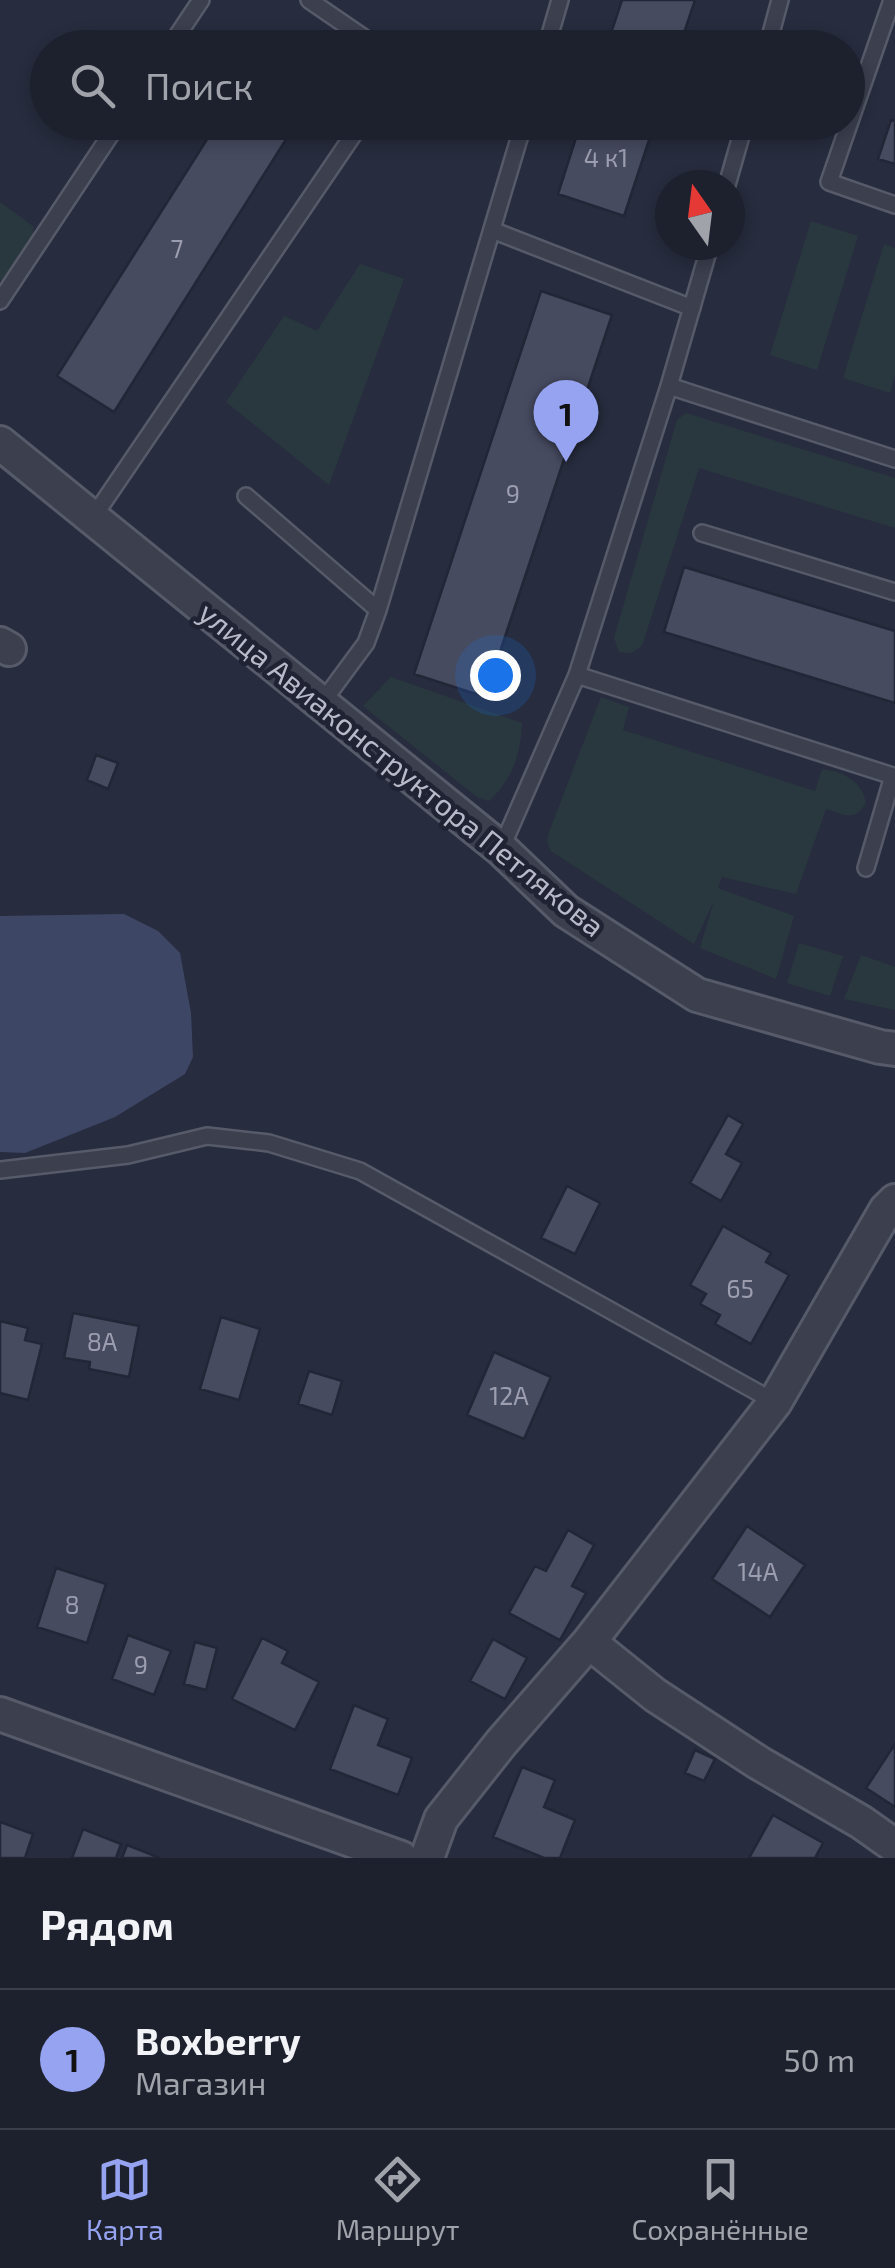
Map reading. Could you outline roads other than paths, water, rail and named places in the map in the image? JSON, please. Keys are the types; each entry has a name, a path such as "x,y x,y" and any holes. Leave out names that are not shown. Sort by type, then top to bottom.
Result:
{"street":[{"name":"улица Авиаконструктора Петлякова","path":"0,443 500,849 566,911 697,995 895,1049"},
{"path":"427,1858 442,1818 589,1642 775,1402 886,1210 895,1201"},
{"path":"589,1642 655,1695 895,1846"},
{"path":"0,1714 401,1858"}],"lane":[{"path":"181,30 201,0"},
{"path":"309,0 353,30"},
{"path":"551,30 560,0"},
{"path":"772,30 780,0"},
{"path":"865,78 892,0"},
{"path":"0,302 107,140"},
{"path":"92,519 350,140"},
{"path":"321,704 366,643 378,610 519,140"},
{"path":"731,170 740,140"},
{"path":"844,140 829,182 895,204"},
{"path":"492,230 692,308"},
{"path":"500,849 577,675 706,260"},
{"path":"669,386 895,459"},
{"path":"246,496 378,610"},
{"path":"702,533 895,592"},
{"path":"577,675 894,776 866,868"},
{"path":"0,1170 128,1155 207,1136 268,1143 360,1171 775,1402"}],"water":[{"path":"124,914 158,931 180,953 191,1013 193,1057 185,1074 115,1117 25,1153 0,1152 0,916"}],"place":[{"name":"Boxberry","path":"566,462"}]}
